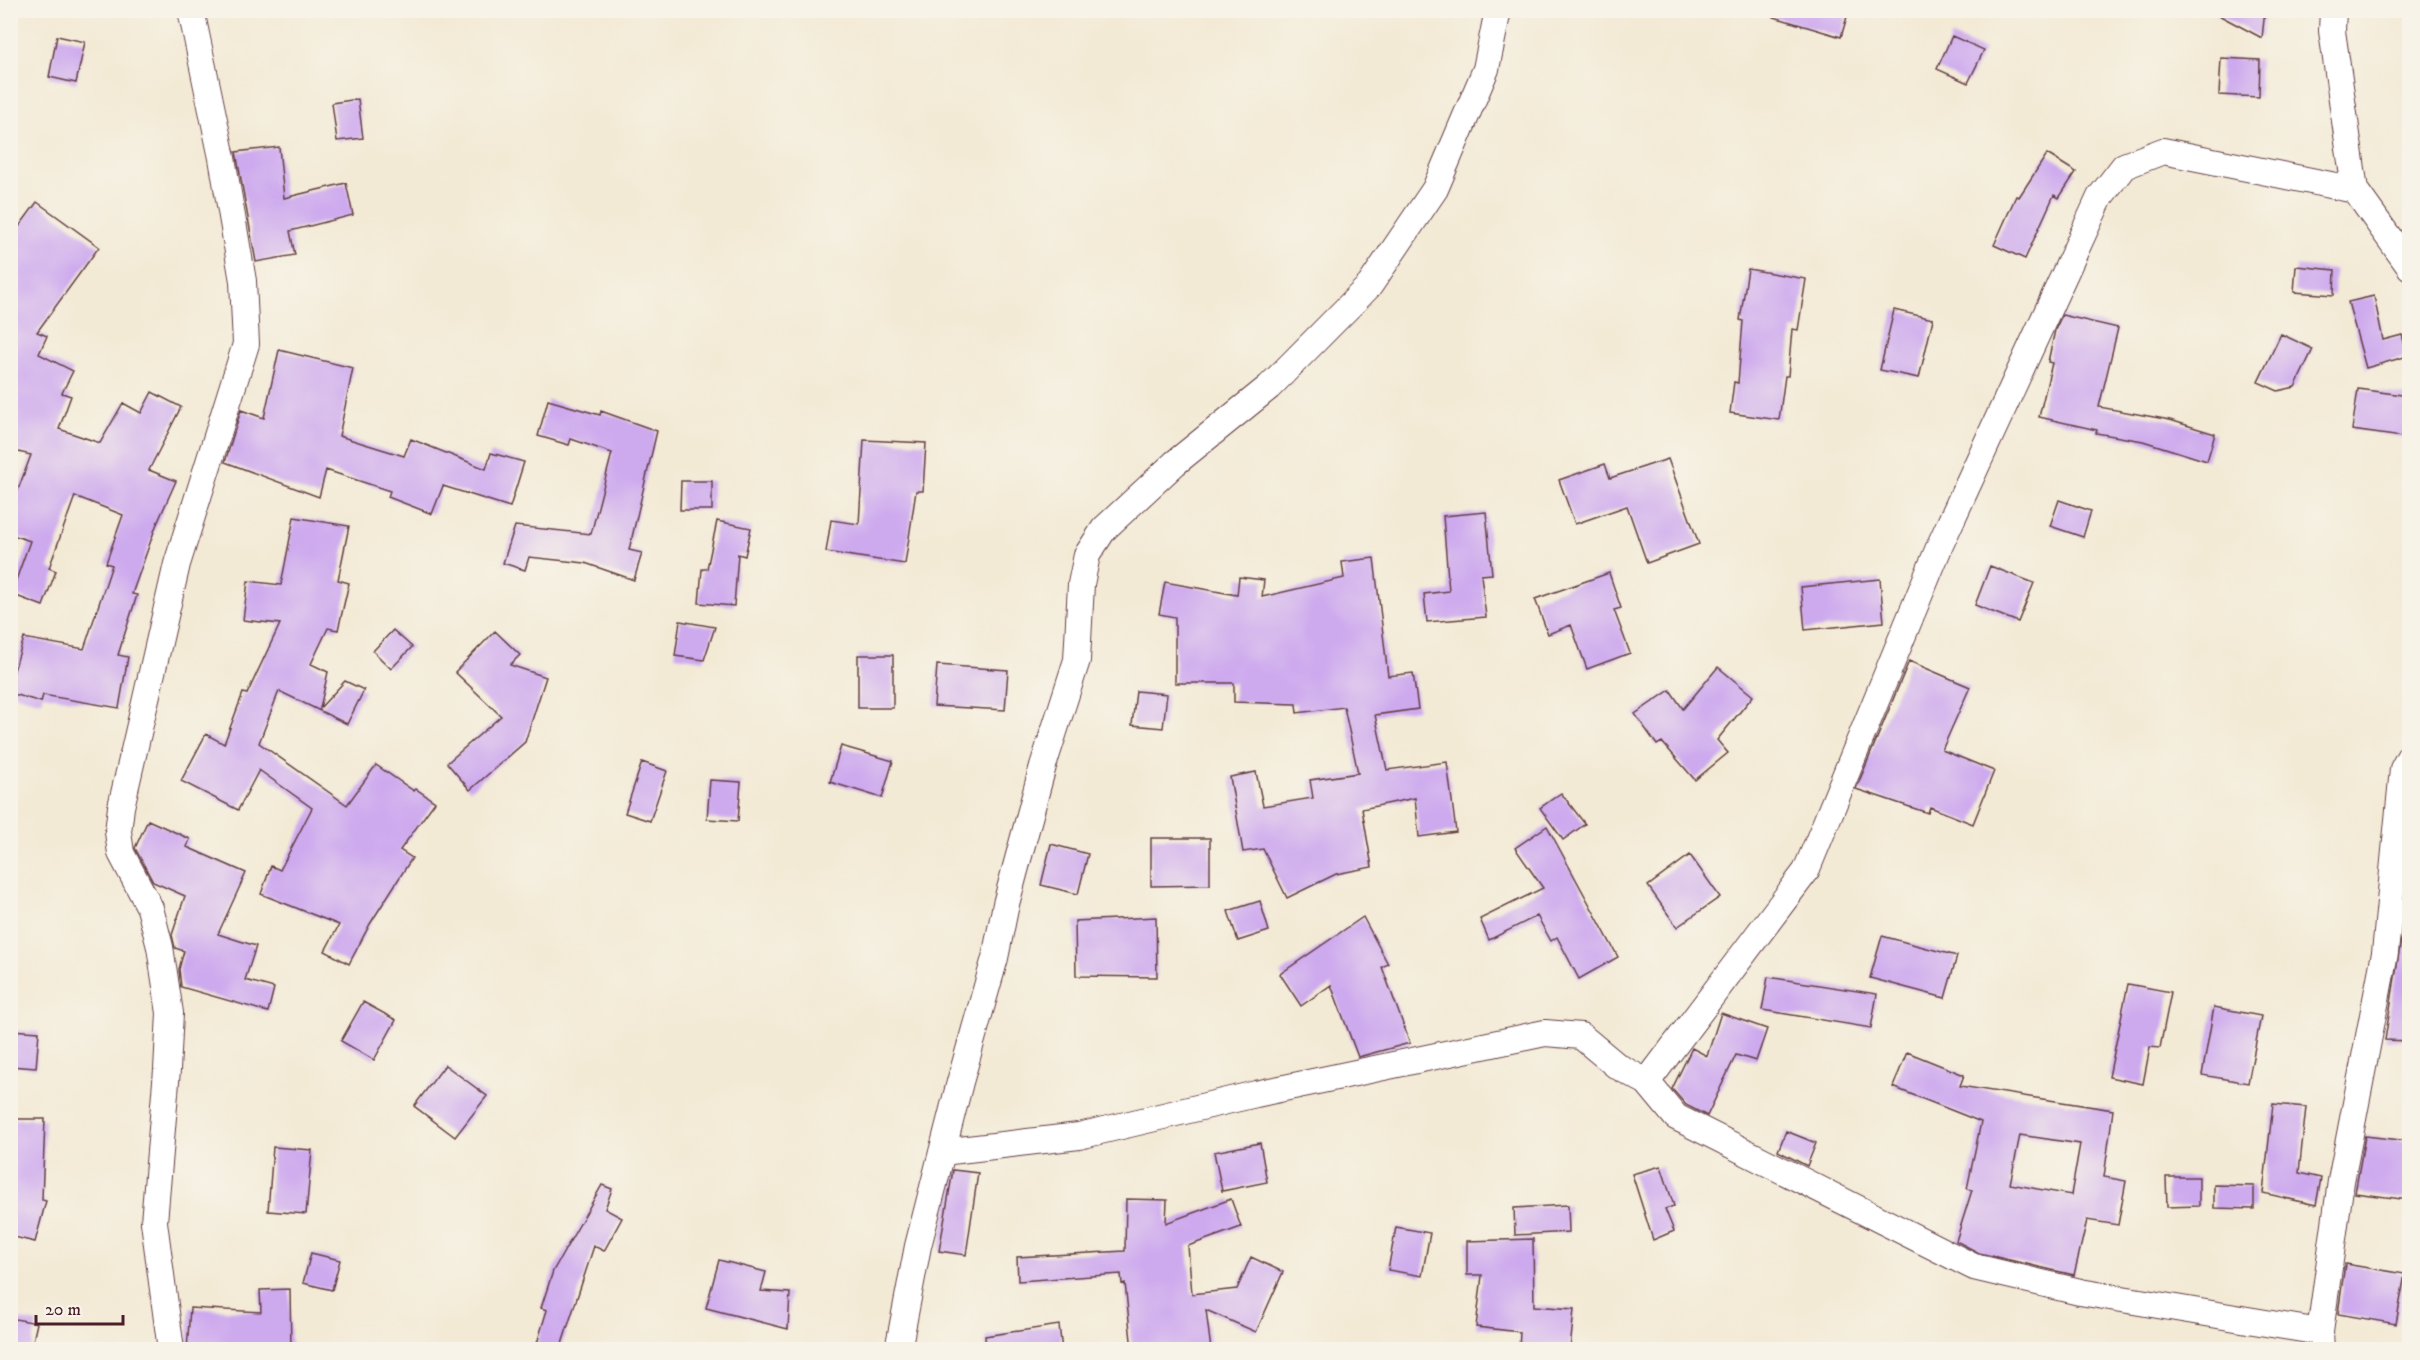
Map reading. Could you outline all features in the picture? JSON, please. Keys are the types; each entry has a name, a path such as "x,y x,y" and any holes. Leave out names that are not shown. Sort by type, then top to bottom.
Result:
{"street":[{"path":"171,1350 154,1222 170,1012 160,947 150,908 121,853 118,832 121,807 177,564 246,344 239,258 222,158 192,10"},
{"path":"898,1350 918,1246 995,958 1006,904 1043,766 1077,660 1081,584 1087,555 1104,529 1175,463 1269,387 1370,285 1435,189 1486,69 1498,10"},
{"path":"2333,10 2332,31 2355,190 2409,267"},
{"path":"1647,1082 1806,871 1940,545 2100,197 2124,166 2163,151 2355,190"},
{"path":"942,1152 1079,1136 1279,1089 1545,1033 1581,1036 1617,1066 1647,1082 1676,1117 1974,1267 2080,1292 2321,1341 2341,1181 2385,953 2403,769 2409,756"}],"building":[{"path":"1775,10 1849,10 1841,37 1774,17"},
{"path":"2209,10 2265,10 2262,38"},
{"path":"57,36 85,42 76,83 49,77"},
{"path":"1952,36 1984,50 1968,83 1937,69"},
{"path":"2221,58 2260,60 2259,97 2219,95"},
{"path":"358,99 363,138 337,141 332,103"},
{"path":"279,147 284,198 346,183 353,215 290,231 295,255 256,262 236,152"},
{"path":"2047,154 2076,172 2059,198 2054,195 2025,259 1994,245 2016,196 2019,197"},
{"path":"37,202 99,247 37,332 47,336 39,354 73,371 62,393 71,396 59,429 100,443 123,403 141,413 152,392 181,407 149,470 176,481 156,526 132,594 137,595 118,655 128,657 119,708 43,695 41,702 10,693 10,683 24,638 84,649 112,565 106,563 123,515 75,496 49,568 56,571 43,606 11,594 30,541 10,534 10,511 31,455 10,450 10,239"},
{"path":"2296,266 2335,270 2334,295 2294,292"},
{"path":"1748,269 1806,279 1798,330 1792,329 1788,376 1785,376 1779,420 1730,413 1734,382 1738,383 1743,321 1740,320"},
{"path":"2374,296 2383,340 2402,335 2408,356 2366,368 2348,302"},
{"path":"1894,310 1933,319 1919,378 1880,370"},
{"path":"2062,315 2118,328 2099,407 2170,420 2215,434 2207,461 2143,441 2096,433 2097,430 2039,417 2052,363 2048,362 2055,330"},
{"path":"2281,334 2313,349 2295,387 2278,391 2258,382"},
{"path":"279,350 353,368 339,436 404,456 411,439 486,469 491,453 524,462 510,507 443,486 432,514 388,497 390,491 326,470 319,497 225,462 241,410 264,418"},
{"path":"2358,389 2409,396 2409,438 2352,430"},
{"path":"548,400 600,415 601,411 657,431 629,550 642,553 634,580 585,563 529,557 525,570 503,563 515,526 591,534 612,453 571,439 569,445 538,436"},
{"path":"864,440 926,443 923,491 916,491 905,564 826,552 831,520 859,524"},
{"path":"1668,459 1699,544 1647,563 1627,506 1575,524 1559,480 1605,464 1610,478"},
{"path":"681,481 712,481 712,510 680,510"},
{"path":"2059,500 2091,511 2083,537 2050,526"},
{"path":"1486,512 1492,574 1481,575 1486,617 1427,622 1424,594 1449,591 1443,516"},
{"path":"294,517 349,526 338,580 349,583 338,630 328,628 311,664 328,672 320,708 345,681 364,690 347,724 279,691 259,743 347,805 376,765 414,791 416,789 435,802 400,850 412,858 370,924 349,964 325,951 339,925 261,894 271,866 280,870 312,808 259,770 238,810 181,781 206,734 224,744 243,693 247,694 280,624 243,620 248,581 281,585"},
{"path":"717,521 751,528 745,556 738,554 734,606 699,603 702,569 707,569"},
{"path":"1374,558 1388,676 1413,673 1418,709 1375,715 1387,770 1447,762 1456,832 1419,837 1415,798 1362,809 1372,867 1336,874 1287,898 1263,849 1243,852 1230,777 1256,772 1263,806 1313,798 1310,780 1358,773 1344,707 1297,713 1296,704 1234,702 1234,683 1175,683 1175,617 1159,614 1165,582 1237,595 1239,577 1264,580 1262,597 1344,578 1342,562"},
{"path":"1990,566 2034,583 2018,622 1975,605"},
{"path":"1609,573 1621,608 1614,610 1630,653 1587,669 1571,625 1548,634 1535,599"},
{"path":"1880,579 1884,622 1805,630 1801,587"},
{"path":"680,621 715,627 704,660 675,656"},
{"path":"393,630 412,647 391,669 373,651"},
{"path":"495,631 520,655 510,665 546,677 525,742 470,790 447,763 501,716 455,672"},
{"path":"858,655 893,655 893,708 858,708"},
{"path":"1909,661 1970,687 1942,750 1994,771 1973,824 1930,807 1928,813 1856,789"},
{"path":"937,665 1008,670 1005,710 934,706"},
{"path":"1718,667 1753,696 1717,740 1728,753 1695,780 1662,742 1657,745 1635,714 1670,690 1683,709"},
{"path":"1136,691 1167,694 1163,728 1132,725"},
{"path":"841,746 893,761 882,798 830,782"},
{"path":"642,762 667,771 650,821 625,813"},
{"path":"710,780 741,782 738,821 707,819"},
{"path":"1561,793 1585,824 1563,840 1540,808"},
{"path":"148,820 190,839 187,847 246,873 218,934 256,946 245,980 274,988 268,1012 181,987 179,969 184,951 175,948 172,935 185,896 153,882 135,848"},
{"path":"1547,826 1618,957 1579,979 1557,937 1551,941 1537,916 1489,940 1480,919 1543,888 1515,848"},
{"path":"1151,838 1210,838 1210,885 1151,886"},
{"path":"1051,844 1088,854 1078,894 1041,885"},
{"path":"1690,855 1720,897 1677,927 1648,886"},
{"path":"1260,901 1269,931 1238,941 1228,911"},
{"path":"1156,917 1157,977 1076,976 1075,921"},
{"path":"1363,917 1388,964 1382,967 1410,1043 1358,1057 1331,985 1301,1006 1280,974"},
{"path":"1882,936 1957,956 1945,998 1870,978"},
{"path":"2401,940 2409,940 2409,1041 2385,1040"},
{"path":"1768,977 1877,994 1871,1028 1762,1010"},
{"path":"2128,984 2171,992 2160,1048 2150,1047 2143,1084 2109,1077"},
{"path":"363,1002 396,1020 374,1060 341,1041"},
{"path":"2214,1007 2261,1016 2248,1083 2202,1075"},
{"path":"1721,1013 1767,1029 1756,1061 1736,1055 1707,1116 1686,1105 1672,1089 1692,1048 1707,1056"},
{"path":"10,1030 39,1032 36,1068 10,1066"},
{"path":"1907,1052 1964,1075 1960,1086 2113,1110 2104,1177 2126,1181 2118,1225 2087,1220 2074,1275 1979,1253 1956,1241 1972,1190 1967,1189 1981,1122 1893,1087","holes":["2020,1135 2080,1144 2071,1195 2010,1184"]},
{"path":"445,1065 487,1096 455,1137 414,1106"},
{"path":"2273,1104 2306,1107 2299,1173 2321,1178 2316,1205 2263,1193"},
{"path":"10,1119 45,1119 42,1200 46,1201 35,1242 10,1236"},
{"path":"1786,1131 1816,1143 1807,1166 1778,1151"},
{"path":"2365,1136 2409,1141 2409,1200 2355,1193"},
{"path":"1260,1143 1267,1182 1222,1191 1214,1152"},
{"path":"273,1147 312,1150 306,1214 268,1211"},
{"path":"1661,1166 1674,1206 1665,1209 1674,1231 1653,1240 1632,1174"},
{"path":"953,1170 978,1173 966,1255 939,1251"},
{"path":"2166,1177 2199,1177 2199,1206 2167,1207"},
{"path":"602,1185 612,1189 605,1209 622,1218 604,1251 594,1246 560,1350 535,1350 547,1310 541,1308 553,1271"},
{"path":"2214,1185 2254,1186 2254,1209 2214,1208"},
{"path":"1126,1199 1167,1200 1166,1223 1231,1199 1241,1227 1188,1246 1192,1294 1237,1289 1251,1257 1283,1272 1256,1332 1206,1310 1211,1350 1132,1350 1125,1283 1122,1284 1121,1274 1018,1281 1017,1257 1125,1251"},
{"path":"1568,1205 1569,1232 1515,1235 1514,1208"},
{"path":"1396,1227 1430,1233 1422,1276 1388,1270"},
{"path":"1533,1239 1534,1306 1574,1309 1570,1350 1519,1350 1520,1332 1476,1327 1482,1275 1467,1275 1467,1241"},
{"path":"311,1253 340,1260 332,1290 303,1283"},
{"path":"719,1260 766,1272 761,1291 790,1293 788,1329 706,1308"},
{"path":"2345,1264 2405,1274 2396,1324 2338,1314"},
{"path":"290,1289 291,1350 187,1350 190,1308 261,1312 260,1290"},
{"path":"10,1318 37,1323 31,1350 10,1350"},
{"path":"1059,1325 1062,1350 986,1350 985,1336"}]}
